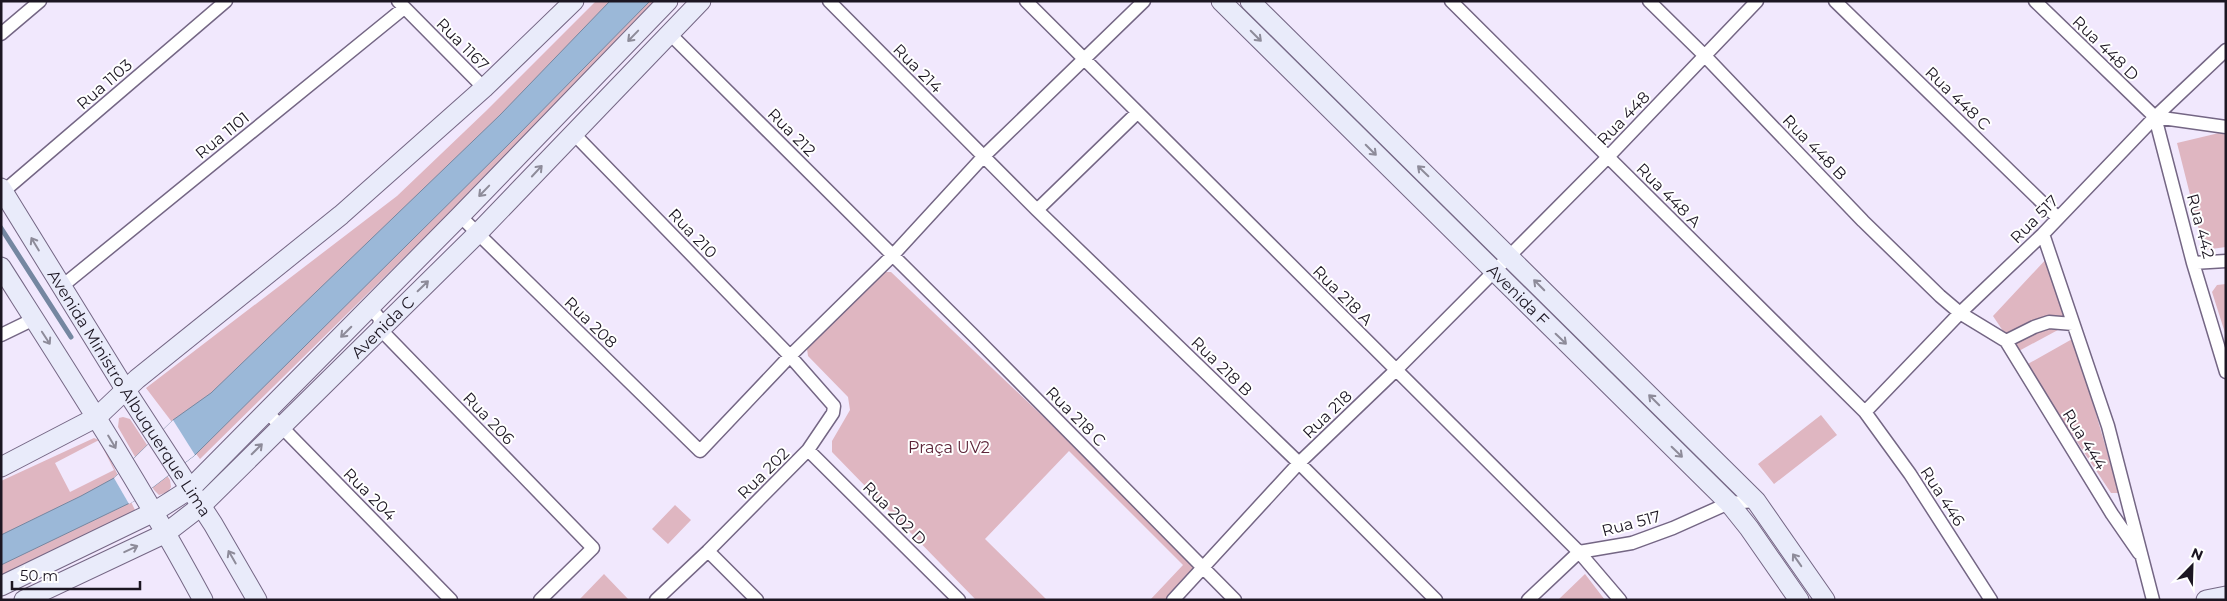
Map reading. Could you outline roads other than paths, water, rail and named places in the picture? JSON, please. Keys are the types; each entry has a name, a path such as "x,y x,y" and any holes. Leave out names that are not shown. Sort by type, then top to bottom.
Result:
{"street":[{"path":"1,34 40,1"},
{"name":"Rua 1103","path":"2,190 226,1"},
{"name":"Avenida C","path":"1,586 154,512 190,490 460,216 668,1"},
{"name":"Avenida C","path":"32,598 166,533 201,506 476,234 701,1"},
{"name":"Rua 214","path":"829,1 983,157"},
{"name":"Rua 218 A","path":"1026,1 1579,552 1619,600"},
{"path":"790,356 893,255 983,157 1144,1"},
{"name":"Avenida F","path":"1221,1 1493,272 1729,503 1749,528 1799,600"},
{"name":"Avenida F","path":"1250,1 1756,501 1825,600"},
{"name":"Rua 448 A","path":"1451,1 1607,158 1865,412"},
{"name":"Rua 448 B","path":"1649,1 1706,56 1862,221 1960,313"},
{"name":"Rua 448","path":"1509,255 1607,158 1757,1"},
{"name":"Rua 448 C","path":"1835,1 2058,218"},
{"name":"Rua 448 D","path":"2035,1 2155,118"},
{"path":"1,467 97,417 125,389 341,214 484,88 572,2"},
{"name":"Rua 1167","path":"401,4 484,88"},
{"name":"Rua 1101","path":"60,287 401,4"},
{"name":"Rua 212","path":"669,33 893,255"},
{"name":"Rua 517","path":"1865,412 1960,313 2043,234 2155,118 2226,50"},
{"path":"1037,210 1137,113"},
{"path":"2155,118 2226,127"},
{"name":"Rua 442","path":"2155,118 2193,263 2226,372"},
{"name":"Rua 210","path":"573,133 790,356"},
{"name":"Rua 218 B","path":"983,157 1299,463 1436,600"},
{"name":"Avenida Ministro Albuquerque Lima","path":"2,190 60,287 201,506 257,600"},
{"name":"Rua 208","path":"460,216 476,234 700,450 790,356"},
{"name":"Rua 444","path":"2043,234 2108,426 2139,552 2153,600"},
{"name":"Rua 218 C","path":"893,255 1235,600"},
{"name":"Rua 218","path":"1172,600 1299,463 1396,370 1509,255"},
{"path":"2193,263 2226,261"},
{"path":"1,267 144,494 203,600"},
{"name":"Rua 206","path":"368,309 380,319 379,328 593,548 540,600"},
{"name":"Rua 444","path":"1960,313 2006,341 2112,514 2139,552"},
{"path":"1,335 34,319"},
{"path":"2006,341 2034,327 2050,322 2073,324"},
{"name":"Rua 202","path":"656,600 708,551 808,450 833,413 834,406 790,356"},
{"name":"Rua 204","path":"266,412 451,600"},
{"name":"Rua 446","path":"1865,412 1910,474 1991,600"},
{"name":"Rua 202 D","path":"808,450 959,600"},
{"name":"Rua 517","path":"1579,552 1632,543 1673,528 1729,503 1756,501"},
{"path":"708,551 757,600"},
{"path":"1528,600 1579,552"},
{"path":"26,574 32,598"},
{"path":"2206,600 2226,596"}],"water":[{"path":"610,1 650,1 516,137 195,455 136,500 1,565 1,535 114,478 173,420 211,393 500,115"}],"waterway":[{"path":"1,228 71,337"}],"park label":[{"name":"Praça UV2","path":"949,447"}]}
